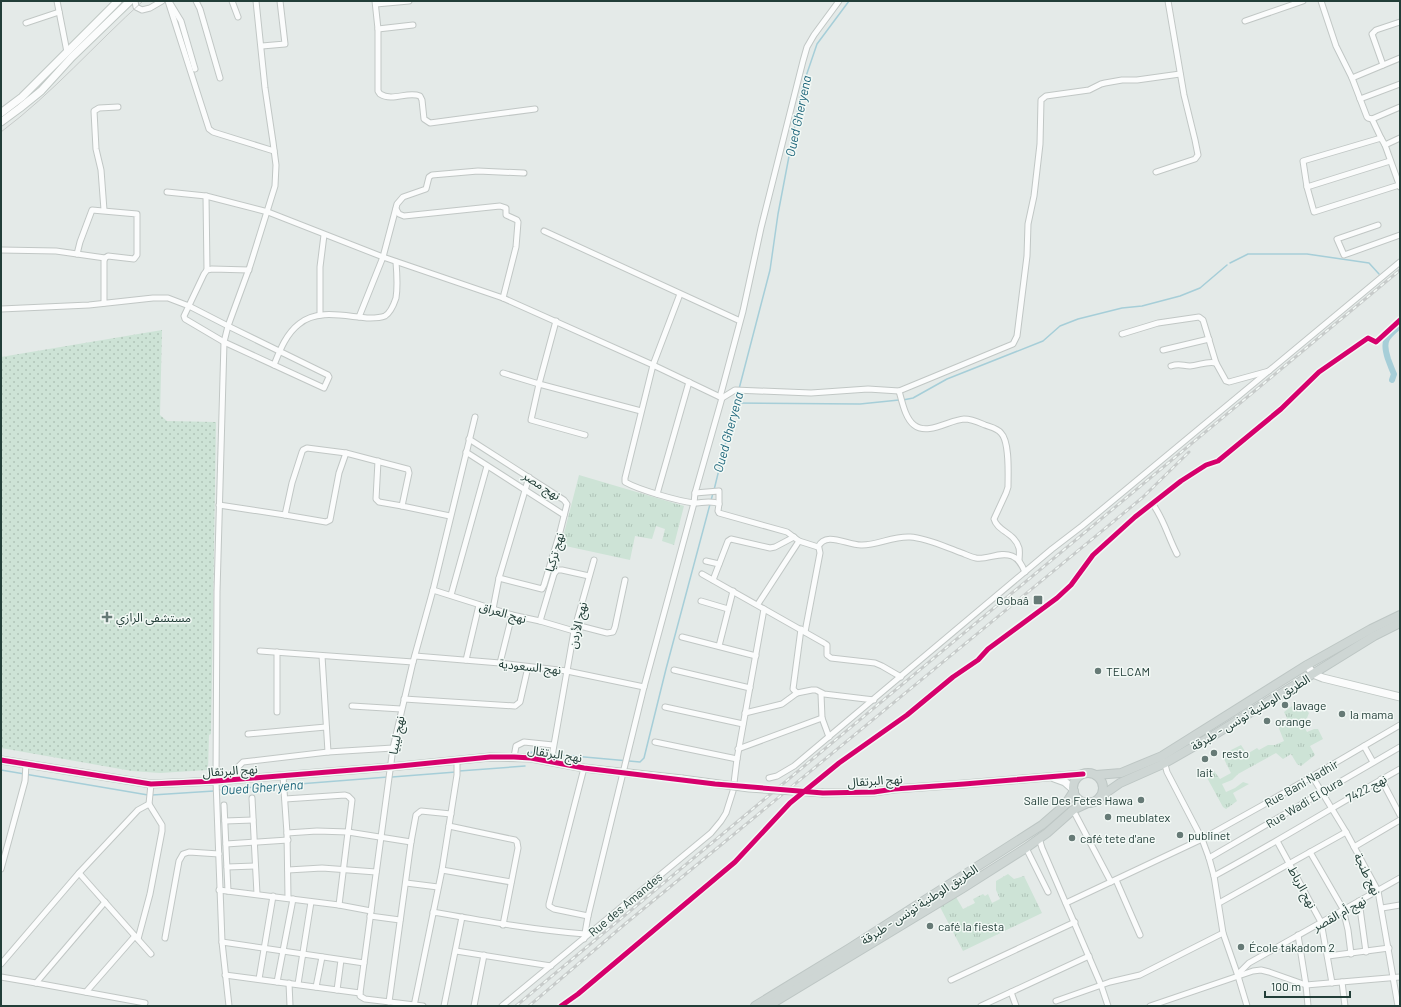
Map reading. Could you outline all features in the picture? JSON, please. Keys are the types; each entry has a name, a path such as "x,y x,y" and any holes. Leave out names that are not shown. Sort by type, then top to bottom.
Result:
{"main road":[{"name":"الطريق الوطنية تونس - طبرقة","path":"1096,775 1121,773 1163,760 1307,665 1371,629 1400,615"},
{"name":"الطريق الوطنية تونس - طبرقة","path":"1100,797 1120,783 1313,674 1374,636 1400,623"},
{"path":"1092,773 1096,775 1103,785 1103,790 1100,797 1090,802 1082,801 1075,795 1073,790 1076,780 1083,774 1092,773"},
{"name":"الطريق الوطنية تونس - طبرقة","path":"755,1006 850,948 1042,825 1065,805 1073,790"},
{"name":"الطريق الوطنية تونس - طبرقة","path":"768,1006 964,888 1026,848 1073,810 1090,802"}],"street":[{"path":"57,1 68,52"},
{"path":"1,113 22,97 118,1"},
{"path":"1,122 41,91 72,57 130,1"},
{"path":"135,1 136,7 142,10 150,8 162,1"},
{"path":"168,1 209,129 213,132 274,151"},
{"path":"168,1 181,21 195,69"},
{"path":"196,1 200,9 220,78"},
{"path":"232,1 238,17"},
{"path":"228,1006 219,890 216,784 217,592 224,342 228,326 249,270 268,212 275,186 274,151 265,88 262,46 256,1"},
{"path":"262,46 285,44 280,1"},
{"path":"409,1 375,2 378,29 378,91 380,94 391,97 414,95 420,96 422,100 424,119 427,122 436,123 535,109"},
{"path":"433,912 503,925 584,936 644,687 694,503 695,493 743,311 761,228 803,61 807,47 814,35 839,1"},
{"path":"1156,172 1195,159 1198,155 1196,140 1180,74 1168,1"},
{"path":"1245,21 1303,1"},
{"path":"1320,1 1336,46 1352,78 1367,117 1372,118 1400,107"},
{"path":"26,23 59,12"},
{"path":"1383,65 1372,34 1376,30 1400,22"},
{"path":"378,29 413,25"},
{"path":"1352,78 1400,58"},
{"path":"721,398 735,390 811,393 868,389 899,391 1013,344 1016,340 1027,256 1028,224 1034,196 1040,149 1040,104 1043,98 1089,90 1101,84 1122,80 1137,80 1180,74"},
{"path":"1360,99 1400,84"},
{"path":"104,210 101,170 96,149 94,112 99,108 118,107"},
{"path":"1372,118 1385,145 1399,186 1314,212 1307,187 1303,162 1381,138"},
{"path":"1385,145 1400,138"},
{"path":"1307,187 1390,161"},
{"path":"359,317 383,257 397,204 403,197 426,189 429,177 432,175 478,171 524,173"},
{"path":"167,192 206,196 268,212 396,262 503,298 653,365 721,398"},
{"path":"1,309 89,305 160,297 176,300 189,306 279,352 329,376 324,388 224,342 187,322 184,316 189,306 204,274 207,270 206,196"},
{"path":"396,210 399,214 404,216 500,206 506,208 506,215 517,220 518,222 516,247 503,298"},
{"path":"1,250 56,251 105,258 108,256 134,259 137,255 137,214 92,210 80,242 78,254"},
{"path":"1378,225 1337,239 1344,255 1400,235"},
{"path":"544,231 738,320"},
{"path":"320,314 320,267 324,235"},
{"path":"104,303 105,258"},
{"path":"274,365 287,337 298,324 308,318 320,314 378,318 385,316 395,300 397,290 396,262"},
{"path":"769,778 777,776 794,766 1025,572 1272,370 1400,262"},
{"path":"207,270 249,270"},
{"path":"680,294 653,365 625,482 657,494 694,503 717,503"},
{"path":"1122,334 1158,323 1199,316 1203,320 1216,362 1224,379 1228,382 1272,370"},
{"path":"560,1006 578,994 735,862 790,803 833,768 907,715 953,677 978,660 988,649 1057,598 1071,585 1098,551 1152,504 1181,481 1206,465 1218,461 1281,409 1320,372 1344,354 1368,338 1376,342 1400,320"},
{"path":"556,321 531,420 585,435"},
{"path":"1163,350 1209,339"},
{"path":"1171,366 1178,364 1192,366 1216,362"},
{"path":"503,373 642,411"},
{"path":"657,494 690,382"},
{"path":"899,391 909,420 920,428 927,428 968,419 977,421 998,430 1002,434 1006,443 1008,487 994,520 997,525 1010,534 1015,540 1019,549 1019,561"},
{"name":"نهج ليبيا","path":"360,993 393,748 401,709 433,590 475,417"},
{"name":"نهج مصر","path":"466,452 564,515 567,506 566,501 469,439"},
{"path":"285,515 292,482 303,450 307,448 346,453 408,470 409,473 402,506"},
{"path":"219,505 326,522 330,520 339,473 346,453"},
{"path":"378,461 376,499 379,502 450,516"},
{"path":"451,595 487,466"},
{"path":"493,609 499,578 529,477"},
{"path":"695,493 720,491 717,503 719,513 787,532 799,541 818,546"},
{"path":"1152,504 1160,513 1177,554"},
{"name":"نهج تركيا","path":"499,578 542,589 564,515"},
{"path":"713,580 728,541 731,538 770,548 794,537"},
{"path":"818,546 822,540 826,539 835,539 859,546 891,539 910,537 929,541 974,558 984,558 1003,554 1012,556 1019,561 1025,572"},
{"path":"758,604 799,541"},
{"path":"797,693 794,689 803,631 820,553 818,546"},
{"name":"نهج الأردن","path":"551,761 574,631 594,560"},
{"path":"706,561 719,564"},
{"path":"540,621 554,574 557,570 589,576"},
{"path":"702,574 758,604 764,609 824,643 827,646 827,655 831,658 874,663 901,677"},
{"path":"576,625 607,633 613,632 625,580"},
{"name":"نهج العراق","path":"433,590 512,615 574,631"},
{"path":"719,646 733,591"},
{"path":"701,602 728,609"},
{"path":"466,660 479,605"},
{"name":"Rue des Amandes","path":"502,1006 551,966 584,936 711,833 724,817 730,804 733,791 738,749 764,609"},
{"path":"500,663 512,615"},
{"path":"682,637 756,656"},
{"name":"نهج السعودية","path":"260,651 322,656 466,660 500,663 568,670 644,687"},
{"path":"277,652 277,712"},
{"path":"322,656 328,752"},
{"path":"1307,665 1313,674 1323,678 1400,697"},
{"path":"404,699 515,706 520,702 528,667"},
{"path":"674,670 750,688"},
{"path":"745,713 782,704 797,693 814,690 821,694 874,700"},
{"path":"821,694 822,718 829,737"},
{"path":"352,706 401,709"},
{"path":"665,707 743,724"},
{"path":"738,749 822,718"},
{"name":"Rue Bani Nadhir","path":"1066,903 1202,840 1400,725"},
{"path":"248,734 326,727"},
{"path":"514,757 516,746 524,742 553,745"},
{"path":"655,742 737,759"},
{"path":"1364,746 1373,762"},
{"name":"Rue Wadi El Qura","path":"1209,858 1400,747"},
{"path":"237,779 238,767 243,762 328,752 393,748"},
{"name":"نهج البرتقال","path":"1,760 26,767 150,787 216,784 237,779 283,779 390,770 457,760 490,757 531,758 584,768 623,771 748,788 823,793 874,792 894,789 1083,774"},
{"path":"415,1005 442,870 451,814 457,760"},
{"path":"1163,760 1167,772 1202,840 1209,858 1214,876 1223,933 1247,1006"},
{"path":"1,869 25,781 26,767"},
{"path":"584,768 549,906 554,909 588,916"},
{"name":"نهج 7422","path":"1214,876 1400,769"},
{"name":"نهج طنجة","path":"1312,776 1346,832 1378,891 1398,1006"},
{"name":"نهج البرتقال","path":"1048,777 1060,779 1073,790"},
{"path":"278,982 284,951 290,898 288,840 283,779"},
{"path":"1381,780 1398,806 1400,815"},
{"path":"86,992 137,938 150,894 162,831 162,825 149,803 150,787"},
{"path":"285,797 345,795 352,800 339,905"},
{"path":"252,798 257,894"},
{"path":"1,964 79,873 138,810 149,803"},
{"path":"224,805 228,891"},
{"path":"1073,810 1113,881 1140,935"},
{"path":"389,1002 415,818 418,812 421,811 451,814"},
{"path":"225,821 253,820"},
{"path":"1354,847 1400,820"},
{"path":"449,826 515,840 517,842 518,848 503,925"},
{"path":"287,833 317,831 348,832 411,842"},
{"path":"1219,903 1346,832"},
{"path":"1039,838 1101,985 1108,1006"},
{"path":"226,844 288,840"},
{"name":"نهج الرباط","path":"1277,841 1322,922 1332,983"},
{"path":"1026,848 1048,892"},
{"path":"165,938 180,861 183,854 189,852 219,854"},
{"path":"1310,852 1343,909 1348,930 1351,954"},
{"path":"227,867 256,866"},
{"path":"288,870 322,868 376,872"},
{"path":"442,870 511,882"},
{"path":"79,873 151,954"},
{"name":"نهج أم القصر","path":"1238,975 1249,963 1400,878"},
{"path":"406,884 438,887"},
{"path":"219,890 339,905 400,920"},
{"path":"259,979 263,948 273,896"},
{"path":"1359,901 1366,952"},
{"path":"36,983 105,902"},
{"path":"298,984 311,902"},
{"path":"1382,908 1400,905"},
{"path":"444,1006 462,917"},
{"path":"950,980 1075,922"},
{"path":"1056,1001 1101,985 1140,975 1223,933"},
{"path":"1298,935 1308,1006"},
{"path":"222,942 364,963"},
{"path":"1328,956 1389,948"},
{"path":"456,951 551,966"},
{"path":"474,1006 484,955"},
{"path":"981,1006 1089,956"},
{"path":"316,987 322,957"},
{"path":"337,990 341,960"},
{"path":"1150,1006 1246,972 1261,970 1306,985 1400,977"},
{"path":"225,975 360,993 360,996 363,998 423,1006"},
{"path":"1,978 145,1003"},
{"path":"1342,982 1345,1006"},
{"path":"289,983 290,1006"},
{"path":"1011,992 1016,1006"}],"green space":[{"name":"مستشفى الرازي","path":"162,330 160,415 167,421 216,422 211,734 209,735 208,770 160,773 132,771 1,748 1,357"},
{"path":"579,475 684,506 674,545 662,541 665,529 656,526 652,539 635,536 630,560 561,545"},
{"path":"1301,705 1309,713 1307,718 1301,721 1307,732 1318,729 1323,739 1310,746 1315,755 1301,766 1297,764 1291,754 1283,759 1276,753 1238,774 1232,780 1222,784 1226,792 1243,782 1249,784 1233,793 1237,801 1226,809 1223,807 1205,774 1214,771 1220,779 1231,773 1223,757 1229,751 1241,745 1247,754 1257,748 1259,750 1268,745 1275,745 1284,741 1278,726 1288,720 1284,712 1292,706 1294,710"},
{"path":"1008,874 1014,879 1024,876 1042,913 963,951 940,907 956,897 963,909 975,903 973,899 983,894 985,896 988,894 992,903 1000,899 996,890 996,881"}],"waterway":[{"name":"Oued Gheryena","path":"739,389 770,270 778,214 802,88 817,44 849,1"},
{"path":"1230,263 1248,254 1307,254 1369,263 1379,274"},
{"path":"903,400 913,398 947,379 1043,341 1060,326 1078,319 1122,308 1142,306 1180,296 1200,288 1227,265"},
{"path":"1392,380 1394,374 1386,353 1385,344 1391,333 1400,326"},
{"name":"Oued Gheryena","path":"714,490 738,392"},
{"path":"735,403 860,404 899,400"},
{"name":"Oued Gheryena","path":"529,752 640,762 644,758 713,493"},
{"name":"Oued Gheryena","path":"459,771 525,766"},
{"name":"Oued Gheryena","path":"1,770 148,795"},
{"name":"Oued Gheryena","path":"392,777 456,772"},
{"name":"Oued Gheryena","path":"286,785 388,777"},
{"name":"Oued Gheryena","path":"218,790 282,785"},
{"name":"Oued Gheryena","path":"152,795 214,791"}],"tram line":[{"path":"1,132 56,85 143,1"}],"railway":[{"path":"516,1006 1400,270"},
{"path":"529,1006 625,924 1142,498 1189,452"}],"cycle path":[{"path":"561,1006 578,994 735,862 790,803 839,763 907,715 953,677 978,660 988,649 1057,598 1071,585 1093,555 1135,517 1181,481 1206,465 1218,461 1281,409 1319,372 1368,338 1376,342 1400,320"},
{"path":"1,760 151,784 216,781 390,767 490,757 514,757 531,758 584,768 715,784 823,793 874,792 894,789 1083,774"}],"place":[{"name":"Gobaâ","path":"1038,600"},
{"name":"مستشفى الرازي","path":"107,617"},
{"name":"TELCAM","path":"1098,671"},
{"name":"lavage","path":"1285,705"},
{"name":"la mama","path":"1342,714"},
{"name":"orange","path":"1267,721"},
{"name":"resto","path":"1214,753"},
{"name":"lait","path":"1205,759"},
{"name":"Salle Des Fetes Hawa","path":"1141,800"},
{"name":"meublatex","path":"1108,817"},
{"name":"publinet","path":"1180,835"},
{"name":"café tete d'ane","path":"1072,838"},
{"name":"café la fiesta","path":"930,926"},
{"name":"École takadom 2","path":"1241,947"}]}
